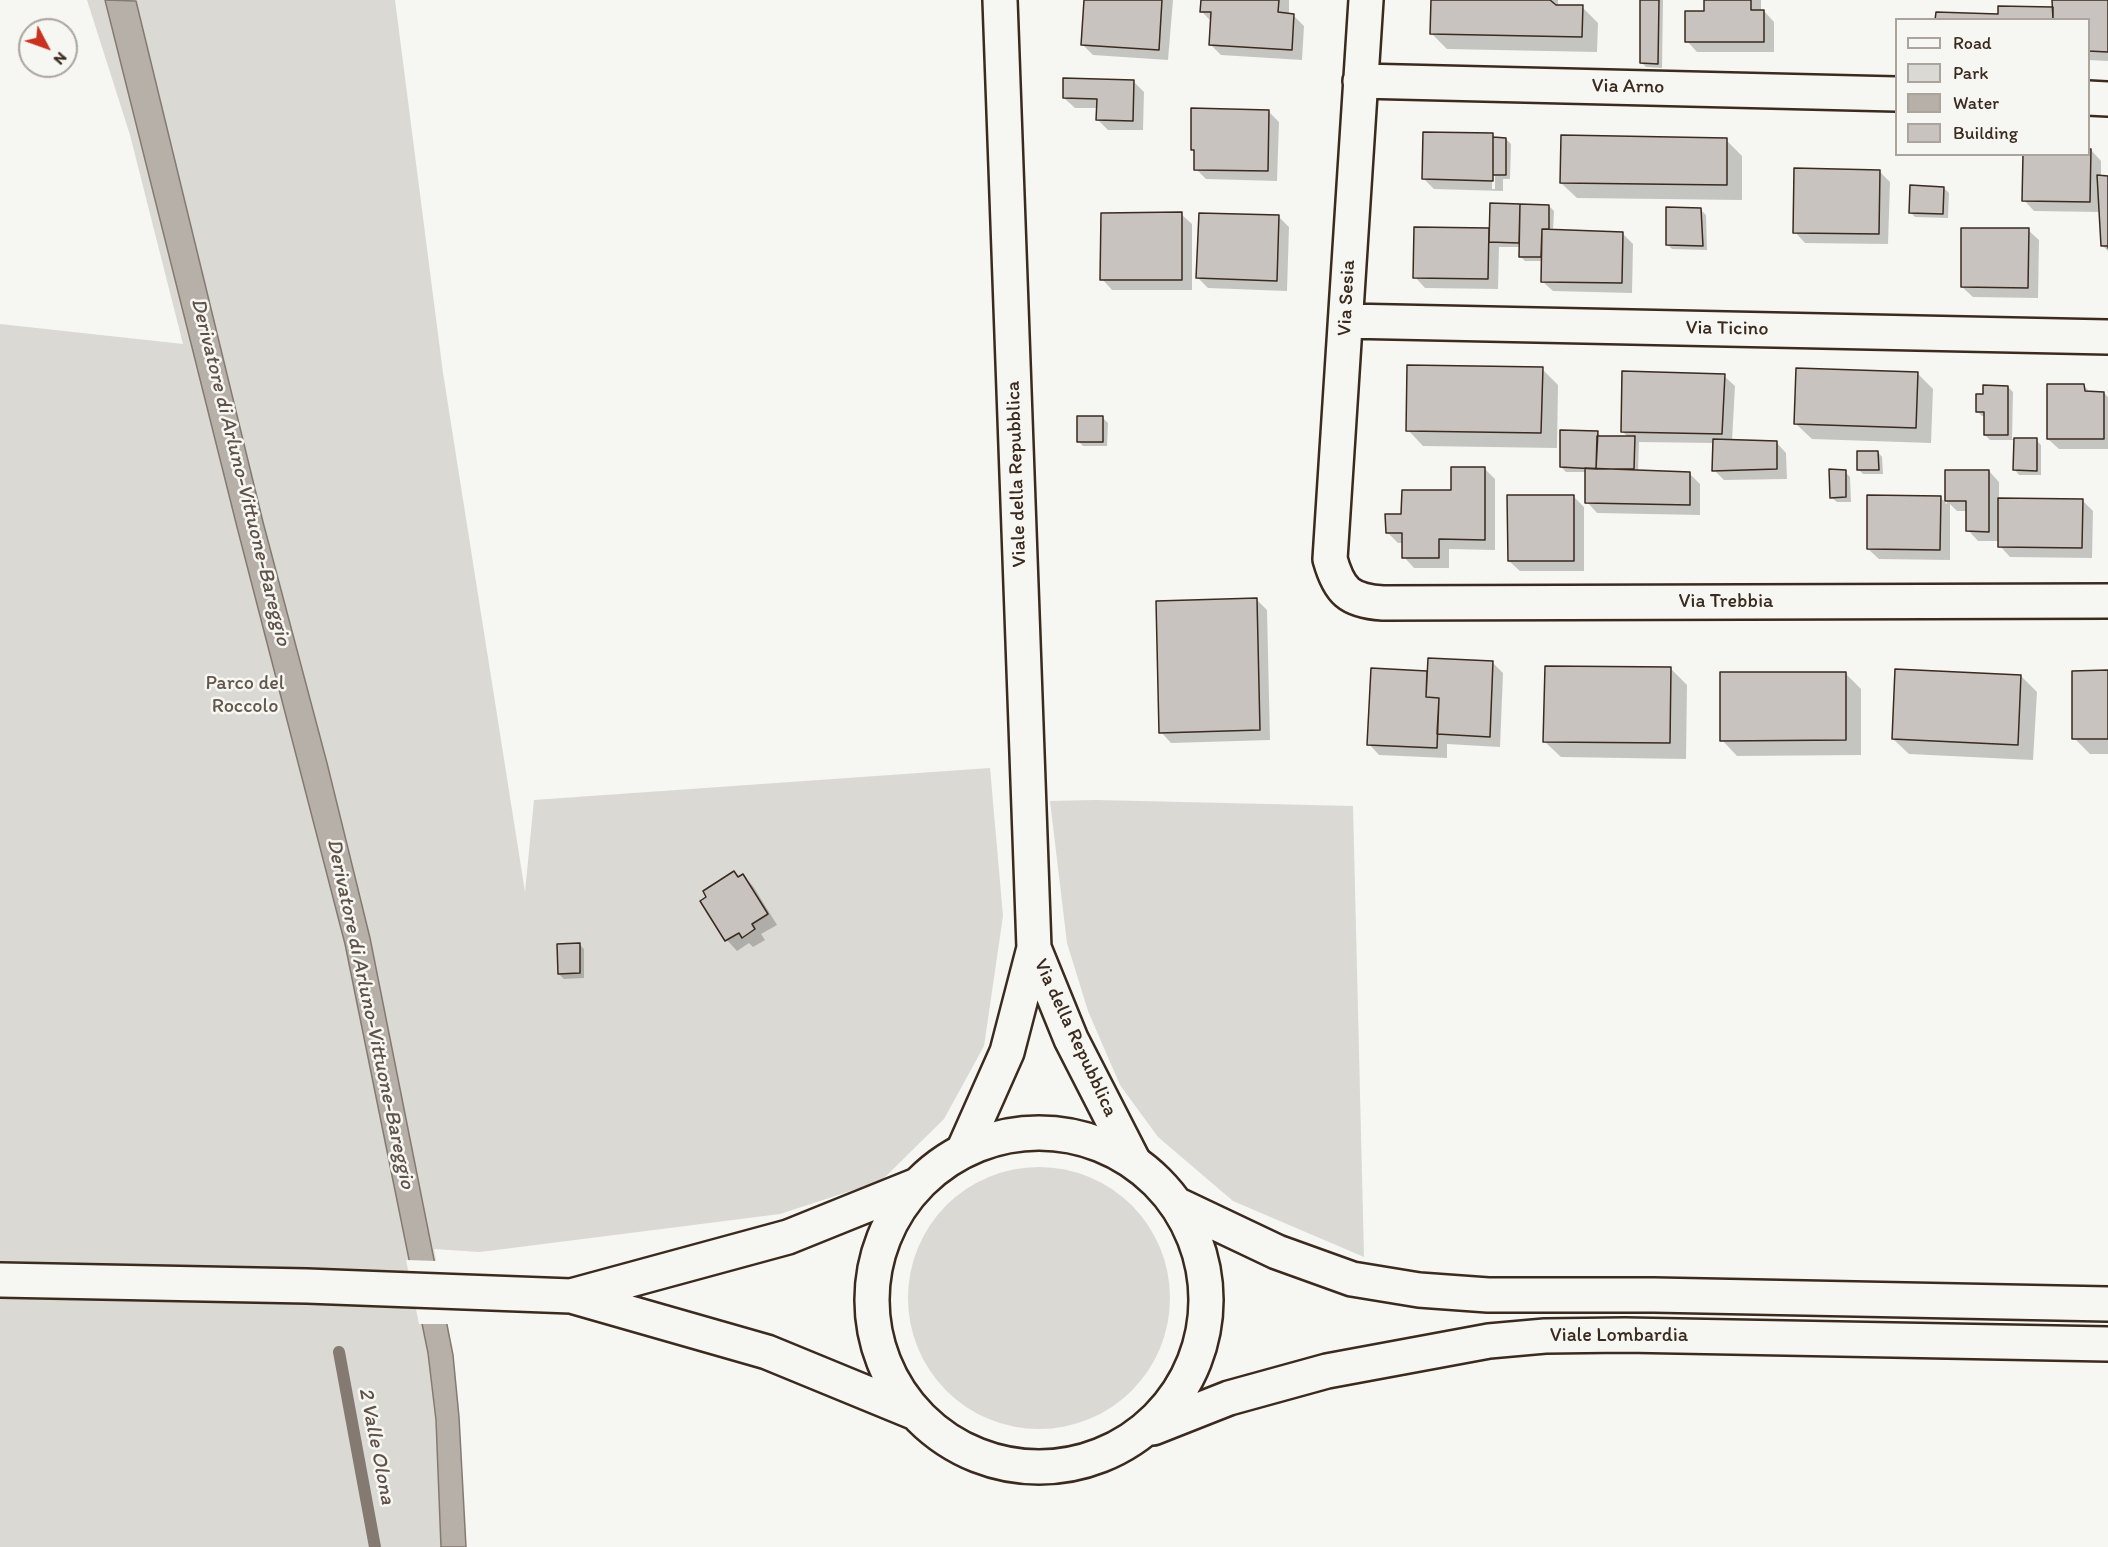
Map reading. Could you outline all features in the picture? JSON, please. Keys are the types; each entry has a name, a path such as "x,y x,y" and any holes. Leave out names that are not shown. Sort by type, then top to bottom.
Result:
{"main road":[{"name":"Viale della Repubblica","path":"1000,0 1034,948"},
{"name":"Via Sesia","path":"1346,592 1335,578 1330,559 1366,0"},
{"name":"Via Arno","path":"1360,81 1895,94"},
{"path":"2090,98 2108,99"},
{"name":"Via Ticino","path":"1346,321 2108,337"},
{"name":"Via Trebbia","path":"1346,592 1365,602 1383,603 2108,601"},
{"name":"Via della Repubblica","path":"963,1151 1007,1052 1034,948"},
{"name":"Via della Repubblica","path":"1034,948 1071,1039 1133,1160"},
{"path":"1049,1132 1093,1141 1133,1160 1158,1180 1178,1205 1197,1242 1207,1283 1206,1325 1194,1366 1173,1402 1143,1432 1118,1449 1089,1461 1058,1467 1027,1468 995,1463 965,1451 937,1434 913,1412 895,1387 882,1359 874,1329 872,1298 875,1267 884,1237 898,1210 917,1185 939,1166 963,1151 1005,1136 1049,1132"},
{"path":"571,1296 788,1237 917,1185"},
{"name":"Viale Lombardia","path":"1178,1205 1277,1252 1352,1279 1419,1290 1488,1294 1666,1295 2108,1304"},
{"path":"0,1280 469,1291 571,1296 767,1352 913,1412"},
{"name":"Viale Lombardia","path":"1143,1432 1229,1398 1327,1371 1500,1340 1545,1336 1625,1335 2108,1344"}],"green space":[{"name":"Parco del Roccolo","path":"87,0 395,0 443,373 525,892 534,800 990,768 1003,916 984,1046 944,1119 881,1181 780,1214 480,1252 434,1249 453,1355 466,1547 0,1547 0,324 183,344 130,135"},
{"path":"1050,801 1353,806 1364,1257 1233,1201 1158,1137 1120,1085 1088,1011 1067,943"},
{"path":"1039,1167 1064,1170 1089,1177 1112,1189 1140,1215 1160,1248 1167,1273 1170,1298 1167,1323 1160,1348 1148,1371 1122,1399 1089,1419 1064,1426 1039,1429 1014,1426 989,1419 966,1407 938,1381 918,1348 911,1323 908,1298 911,1273 918,1248 930,1225 956,1197 989,1177 1014,1170"}],"water":[{"name":"Derivatore di Arluno-Vittuone-Bareggio","path":"105,0 136,1 263,522 327,763 370,938 453,1355 466,1547 441,1547 436,1420 428,1353 345,944 237,527"}],"pier":[{"path":"406,1260 437,1261 450,1324 419,1324"}],"building":[{"path":"1084,0 1162,0 1159,50 1081,45"},
{"path":"1201,0 1279,0 1278,12 1294,14 1292,50 1209,45 1211,12 1200,12"},
{"path":"1431,0 1550,0 1556,5 1583,5 1582,37 1430,34"},
{"path":"1640,0 1659,0 1658,64 1640,63"},
{"path":"1704,0 1751,0 1751,10 1764,10 1764,42 1685,42 1685,11 1704,11"},
{"path":"2052,0 2108,0 2108,52 2090,51 2090,18 2053,18"},
{"path":"1998,6 2053,7 2053,18 1935,18 1936,12 1998,14"},
{"path":"1063,78 1134,80 1133,121 1096,120 1097,99 1063,98"},
{"path":"1191,108 1269,110 1268,171 1194,170 1194,150 1191,150"},
{"path":"1423,132 1493,133 1493,181 1422,179"},
{"path":"1561,135 1727,138 1727,185 1560,183"},
{"path":"1493,137 1506,138 1506,175 1493,175"},
{"path":"2091,149 2090,202 2022,201 2023,156 2090,156"},
{"path":"1794,168 1880,170 1879,234 1793,233"},
{"path":"2097,175 2108,176 2108,246 2101,246"},
{"path":"1910,185 1944,187 1943,214 1909,213"},
{"path":"1490,203 1520,204 1519,243 1489,242"},
{"path":"1520,204 1549,205 1549,229 1542,229 1541,257 1519,257"},
{"path":"1666,207 1701,208 1703,246 1666,245"},
{"path":"1182,212 1182,280 1100,280 1101,213"},
{"path":"1199,213 1279,215 1277,281 1196,278"},
{"path":"1414,227 1489,228 1488,279 1413,278"},
{"path":"1961,228 2029,228 2028,288 1961,287"},
{"path":"1542,229 1623,232 1622,283 1541,282"},
{"path":"1407,365 1543,367 1541,433 1406,431"},
{"path":"1796,368 1918,372 1916,428 1794,424"},
{"path":"1622,371 1725,374 1722,434 1621,432"},
{"path":"2047,384 2084,384 2085,391 2104,392 2104,439 2047,439"},
{"path":"1983,385 2008,386 2008,435 1984,435 1984,412 1976,412 1976,394 1983,394"},
{"path":"1077,416 1103,416 1103,442 1077,442"},
{"path":"1560,430 1598,431 1596,469 1560,467"},
{"path":"1597,436 1635,436 1634,469 1596,469"},
{"path":"2014,438 2037,438 2037,471 2013,470"},
{"path":"1713,439 1777,441 1777,469 1712,471"},
{"path":"1857,451 1878,451 1879,470 1857,470"},
{"path":"1451,467 1485,467 1485,540 1439,539 1439,558 1402,558 1402,533 1386,533 1385,514 1401,514 1402,490 1451,490"},
{"path":"1585,468 1690,472 1690,505 1585,503"},
{"path":"1829,469 1846,470 1846,497 1830,498"},
{"path":"1945,470 1989,470 1989,532 1966,531 1966,501 1945,501"},
{"path":"1507,495 1574,495 1574,561 1508,561"},
{"path":"1867,495 1941,496 1940,550 1867,549"},
{"path":"1998,498 2083,499 2082,548 1998,547"},
{"path":"1257,598 1260,730 1159,733 1156,601"},
{"path":"1428,658 1493,661 1490,737 1437,734 1439,698 1426,697"},
{"path":"1545,666 1671,667 1670,743 1543,742"},
{"path":"1371,668 1427,671 1426,697 1439,698 1437,748 1367,745"},
{"path":"1895,669 2021,675 2018,745 1892,739"},
{"path":"2108,670 2108,739 2072,739 2072,671"},
{"path":"1720,672 1846,672 1846,740 1720,741"},
{"path":"734,871 738,877 743,874 768,914 752,924 755,929 742,938 739,933 725,941 700,901 706,897 703,891"},
{"path":"580,943 580,973 558,974 557,944"}],"waterway":[{"name":"2 Valle Olona","path":"339,1352 375,1547"}]}
